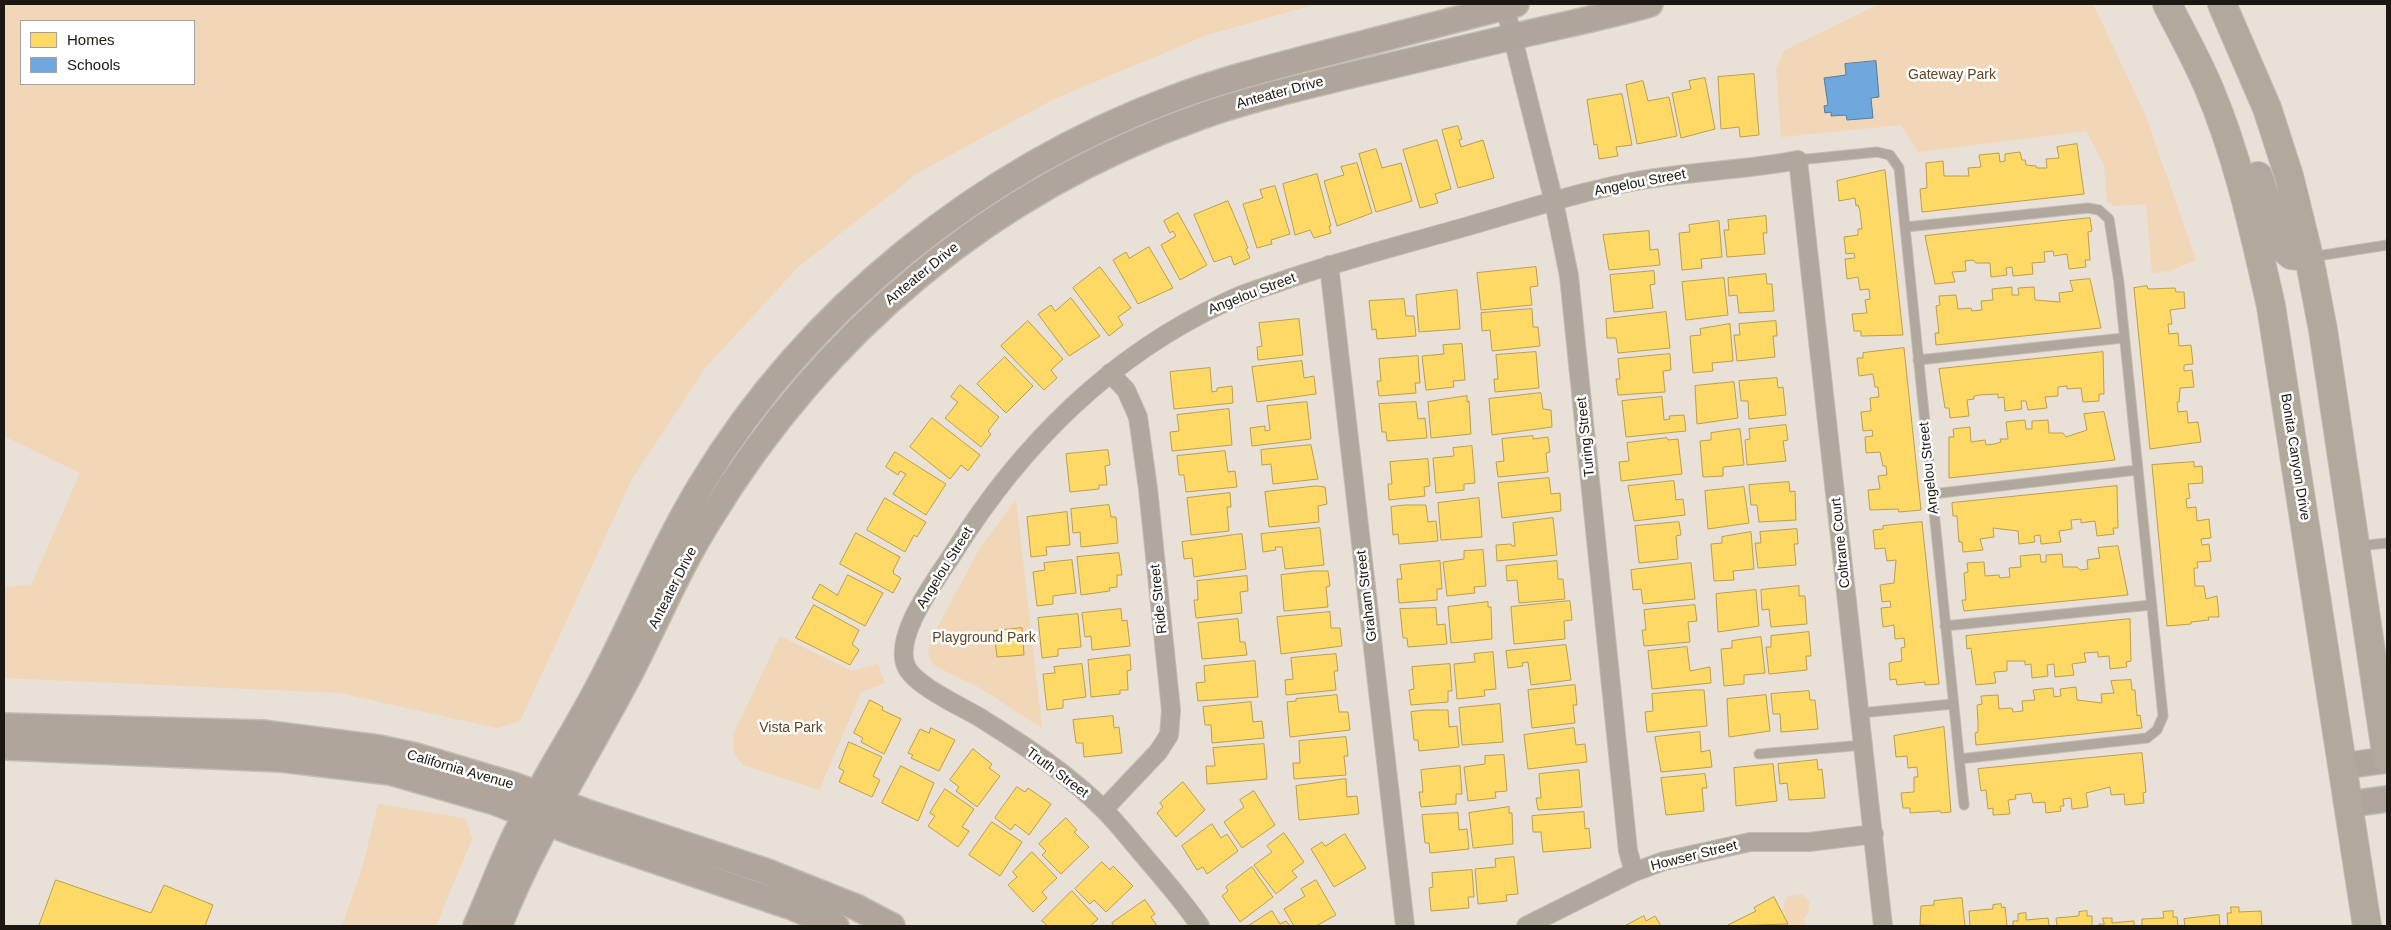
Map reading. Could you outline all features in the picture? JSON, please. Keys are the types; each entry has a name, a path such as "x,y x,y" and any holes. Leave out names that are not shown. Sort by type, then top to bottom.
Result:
{"main road":[{"name":"Anteater Drive","path":"476,926 514,839 543,809 636,662 682,567 733,482 765,435 836,351 919,274 966,238 1025,198 1089,163 1198,117 1273,94 1650,4"},
{"name":"Bonita Canyon Drive","path":"2167,4 2207,84 2249,208 2271,306 2367,926"},
{"path":"2222,4 2266,108 2289,176 2309,257 2323,330 2387,759 2343,766"},
{"name":"Anteater Drive","path":"498,926 543,809 603,678 674,532 702,483 731,440 763,397 820,331 926,236 1015,174 1102,128 1174,98 1249,73 1511,5"},
{"path":"2207,84 2220,85 2231,103 2283,248 2291,255 2309,257"},
{"name":"California Avenue","path":"4,726 262,733 319,739 416,756 461,768 543,809 836,926"},
{"name":"California Avenue","path":"4,747 281,759 390,772 495,802 543,809 765,871 856,907 892,926"},
{"path":"2349,804 2387,799"}],"street":[{"name":"Turing Street","path":"1511,5 1513,36 1554,202 1569,276 1628,851 1634,872"},
{"name":"Angelou Street","path":"905,641 909,627 964,537 1020,462 1075,402 1152,341 1229,300 1329,265 1554,202 1637,181 1688,173 1768,166 1798,160"},
{"name":"Coltrane Court","path":"1798,160 1883,926"},
{"name":"Graham Street","path":"1329,265 1405,926"},
{"name":"Ride Street","path":"1104,809 1158,752 1169,735 1171,710 1148,489 1138,417 1126,390 1110,373"},
{"name":"Truth Street","path":"905,641 904,654 912,674 1005,734 1061,774 1104,809 1184,902 1200,926"},
{"name":"Howser Street","path":"1526,926 1634,872 1664,861 1750,842 1809,842 1874,834"}],"lane":[{"name":"Angelou Street","path":"1798,160 1877,152 1890,155 1898,168 1906,227 1964,805"},
{"path":"1906,227 2088,208 2099,210 2109,219 2119,282 2123,338 2163,716 2157,730 2146,738 1959,759"},
{"path":"2309,257 2387,245"},
{"path":"1918,360 2123,338"},
{"path":"1932,494 2137,470"},
{"path":"2355,547 2387,543"},
{"path":"1945,626 2151,605"},
{"path":"1860,713 1953,704"},
{"path":"1759,754 1864,745"}],"green space":[{"path":"4,4 1316,4 1207,35 1054,99 919,172 798,267 706,367 632,479 520,721 497,728 340,693 4,678 4,587 31,585 80,473 4,436"},
{"name":"Gateway Park","path":"1879,4 2093,4 2145,114 2196,260 2172,270 2152,273 2146,204 2114,206 2107,201 2104,165 2086,131 1918,152 1901,125 1781,137 1776,68 1785,50"},
{"name":"Playground Park","path":"1016,499 1042,728 980,688 937,667 931,662 928,652 930,641 980,548"},
{"name":"Vista Park","path":"780,636 851,671 878,664 885,683 861,692 819,790 743,765 734,754 733,735"},
{"path":"378,804 465,818 472,839 436,926 342,926 363,865"},
{"path":"1801,894 1809,901 1809,911 1803,919 1806,926 1727,926 1776,902 1780,911 1784,909 1785,901 1789,896"}],"building: Homes":[{"path":"1754,74 1759,135 1740,137 1739,127 1721,129 1718,77"},
{"path":"1705,78 1715,129 1681,138 1672,93 1691,89 1689,81"},
{"path":"1643,81 1648,101 1669,97 1677,136 1637,144 1626,85"},
{"path":"1622,94 1632,145 1616,147 1618,156 1599,159 1597,144 1594,145 1587,100"},
{"path":"1458,126 1462,139 1459,140 1461,147 1483,140 1494,178 1458,188 1442,130"},
{"path":"1437,140 1451,189 1435,194 1438,203 1420,208 1403,150"},
{"path":"2077,144 2084,194 1922,212 1920,189 1927,188 1926,163 1943,161 1944,176 1969,176 1968,168 1981,167 1979,155 1999,153 2000,162 2005,161 2005,154 2020,152 2022,160 2025,160 2026,165 2047,168 2046,159 2059,158 2057,147"},
{"path":"1376,149 1382,168 1401,163 1412,201 1376,212 1359,154"},
{"path":"1357,163 1372,213 1337,226 1324,181 1344,175 1341,167"},
{"path":"1885,170 1903,335 1861,336 1861,331 1854,331 1852,314 1867,313 1865,300 1870,299 1869,289 1860,290 1858,277 1847,279 1845,259 1855,258 1854,253 1846,254 1844,237 1858,235 1858,229 1862,229 1860,211 1858,205 1856,206 1855,198 1839,201 1837,181"},
{"path":"1317,174 1331,226 1329,226 1331,233 1314,238 1310,230 1295,235 1283,184"},
{"path":"1275,186 1290,234 1271,240 1272,244 1257,248 1243,204 1263,198 1260,190"},
{"path":"1228,201 1248,248 1246,249 1250,258 1234,265 1231,256 1214,262 1194,215"},
{"path":"1178,213 1207,265 1180,280 1161,245 1176,236 1173,231 1170,233 1164,221"},
{"path":"1766,216 1767,233 1763,233 1765,254 1727,257 1724,230 1729,230 1728,220"},
{"path":"2090,218 2092,231 2088,232 2090,260 2085,260 2086,267 2069,269 2067,254 2054,256 2053,251 2044,252 2045,262 2032,263 2033,274 2013,276 2012,267 2006,268 2007,275 1991,277 1990,263 1976,263 1973,260 1965,261 1966,271 1952,272 1955,282 1935,284 1925,236"},
{"path":"1719,221 1722,257 1701,259 1702,268 1682,270 1679,233 1690,232 1689,225"},
{"path":"1649,231 1650,250 1658,249 1660,265 1609,270 1603,235"},
{"path":"1149,247 1173,288 1138,304 1113,260 1126,252 1129,258"},
{"path":"1100,267 1131,308 1118,317 1123,325 1109,336 1073,288"},
{"path":"1536,267 1538,286 1530,287 1532,305 1481,310 1477,273"},
{"path":"1654,271 1655,284 1650,285 1653,308 1614,312 1610,275"},
{"path":"1766,274 1767,284 1772,284 1774,311 1739,313 1737,295 1729,296 1728,278"},
{"path":"1724,278 1728,315 1686,320 1682,282"},
{"path":"2090,279 2101,328 1936,345 1935,333 1939,333 1936,306 1940,305 1939,296 1956,295 1958,309 1971,308 1972,311 1982,310 1981,301 1993,300 1992,289 2012,287 2012,295 2019,295 2018,288 2034,287 2035,300 2060,302 2059,293 2073,291 2070,281"},
{"path":"2147,286 2148,289 2175,288 2176,292 2184,292 2185,308 2170,310 2172,324 2168,324 2169,334 2178,333 2179,346 2191,345 2193,364 2184,365 2184,371 2192,370 2194,387 2180,388 2179,402 2177,402 2178,412 2187,411 2188,423 2198,422 2201,442 2150,449 2134,288"},
{"path":"1457,290 1460,329 1419,332 1416,295"},
{"path":"1071,298 1100,336 1069,356 1038,314 1051,305 1055,311"},
{"path":"1404,299 1406,316 1414,316 1416,336 1377,339 1376,329 1372,330 1369,301"},
{"path":"1532,309 1533,327 1538,327 1540,346 1492,351 1490,330 1482,331 1481,313"},
{"path":"1666,312 1670,348 1618,353 1616,338 1607,338 1606,319"},
{"path":"1299,319 1303,355 1258,360 1257,347 1262,346 1259,323"},
{"path":"1028,321 1063,359 1051,370 1057,378 1044,390 1001,346"},
{"path":"1776,321 1777,336 1773,336 1775,357 1737,361 1734,335 1740,335 1739,324"},
{"path":"1730,324 1733,361 1712,363 1713,371 1693,373 1690,336 1701,335 1700,329"},
{"path":"1462,344 1465,380 1453,381 1454,387 1426,390 1422,356 1444,354 1443,345"},
{"path":"1904,348 1921,510 1899,512 1898,509 1870,510 1868,490 1880,489 1878,476 1887,475 1886,466 1883,466 1880,452 1866,453 1865,437 1873,436 1872,430 1863,431 1861,412 1871,411 1870,398 1879,397 1878,387 1875,387 1873,374 1859,376 1857,358 1863,358 1863,353"},
{"path":"1536,352 1539,388 1495,392 1494,379 1498,379 1496,355"},
{"path":"2103,352 2104,394 2099,394 2099,401 2083,402 2081,388 2067,389 2067,386 2058,387 2058,396 2045,397 2047,408 2028,410 2026,401 2021,401 2022,409 2005,411 2004,397 1998,398 1998,394 1979,395 1974,396 1974,399 1967,400 1969,416 1950,418 1949,408 1945,408 1939,369"},
{"path":"1670,354 1671,370 1663,371 1665,392 1618,395 1616,379 1620,379 1618,359"},
{"path":"1418,356 1420,383 1415,383 1416,393 1379,396 1377,381 1381,381 1379,359"},
{"path":"1005,357 1033,386 1006,413 977,384"},
{"path":"1302,361 1304,378 1314,376 1316,394 1257,402 1252,367"},
{"path":"1210,368 1212,392 1217,391 1217,388 1232,386 1233,403 1174,409 1170,372"},
{"path":"1777,378 1778,388 1783,387 1786,415 1749,419 1748,401 1741,401 1739,381"},
{"path":"1734,382 1738,418 1697,424 1695,386"},
{"path":"960,385 999,417 988,431 991,434 981,447 945,418 958,402 951,397"},
{"path":"1541,393 1543,409 1551,410 1552,427 1492,435 1489,399"},
{"path":"1467,396 1471,434 1431,438 1428,402"},
{"path":"1662,397 1664,420 1670,419 1669,416 1684,415 1686,431 1626,437 1622,401"},
{"path":"1307,402 1311,439 1252,446 1250,428 1265,426 1265,431 1270,430 1267,406"},
{"path":"1416,402 1418,419 1425,418 1427,438 1387,441 1386,432 1382,432 1379,404"},
{"path":"1229,409 1232,445 1172,451 1170,432 1179,431 1177,415"},
{"path":"2104,412 2115,460 1949,478 1949,437 1954,437 1953,429 1970,427 1971,442 1985,440 1986,445 2001,442 2000,439 2008,439 2006,422 2025,420 2026,429 2032,429 2032,421 2048,420 2049,433 2063,433 2066,437 2087,430 2084,414"},
{"path":"932,418 980,455 968,471 961,465 950,479 910,447"},
{"path":"1786,425 1788,440 1783,441 1786,461 1747,465 1745,440 1750,439 1749,429"},
{"path":"1740,429 1744,465 1723,467 1723,476 1703,477 1700,441 1711,440 1711,433"},
{"path":"1533,436 1533,439 1548,437 1550,452 1546,453 1548,472 1498,477 1496,462 1504,461 1502,439"},
{"path":"1667,438 1668,440 1678,439 1682,474 1621,481 1619,462 1629,461 1627,443"},
{"path":"1311,445 1318,479 1273,484 1271,464 1262,465 1261,450"},
{"path":"1472,446 1475,483 1464,484 1464,490 1436,493 1433,458 1454,456 1453,448"},
{"path":"1108,450 1110,465 1105,466 1107,485 1099,485 1099,489 1070,492 1066,454"},
{"path":"1225,451 1228,472 1235,471 1237,487 1186,492 1184,475 1179,475 1177,456"},
{"path":"895,452 946,484 926,515 893,494 906,474 900,471 898,475 886,467"},
{"path":"1428,459 1430,486 1424,487 1425,496 1389,500 1388,484 1392,484 1390,462"},
{"path":"2194,462 2194,467 2202,466 2203,483 2188,484 2190,498 2186,499 2187,508 2196,507 2197,521 2209,519 2211,538 2201,539 2202,545 2209,544 2211,561 2197,562 2198,568 2194,568 2195,586 2204,586 2206,599 2217,596 2219,617 2208,617 2209,620 2191,622 2191,624 2167,626 2152,465"},
{"path":"1549,478 1551,494 1560,493 1561,511 1502,518 1498,483"},
{"path":"1674,481 1676,500 1683,499 1685,515 1634,521 1628,486"},
{"path":"1789,482 1790,492 1795,491 1796,520 1759,522 1757,505 1751,505 1749,485"},
{"path":"1316,486 1325,487 1327,504 1318,506 1319,522 1269,527 1265,492"},
{"path":"2117,486 2118,528 2113,528 2114,534 2097,536 2095,521 2081,523 2081,519 2071,520 2072,529 2059,531 2061,542 2041,544 2040,535 2034,536 2035,542 2019,544 2018,531 1993,528 1994,537 1980,539 1983,550 1963,552 1962,542 1959,542 1957,516 1953,516 1952,503"},
{"path":"1744,487 1749,523 1708,529 1705,491"},
{"path":"1230,493 1231,507 1227,507 1229,531 1191,535 1187,498"},
{"path":"885,498 926,522 917,537 914,535 905,552 867,530"},
{"path":"1479,498 1482,537 1441,540 1438,503"},
{"path":"1109,505 1111,517 1116,517 1118,543 1081,547 1080,532 1073,533 1071,509"},
{"path":"1426,505 1428,522 1436,521 1438,541 1399,544 1398,534 1393,535 1391,507"},
{"path":"1067,512 1070,545 1046,547 1047,555 1031,557 1027,517"},
{"path":"1553,518 1557,555 1497,561 1496,545 1511,544 1515,546 1513,523"},
{"path":"1679,522 1681,535 1676,536 1678,559 1639,563 1635,526"},
{"path":"1922,522 1939,684 1925,685 1925,682 1897,685 1896,679 1890,680 1889,663 1902,661 1901,648 1905,647 1904,638 1895,639 1894,625 1883,627 1881,608 1891,607 1890,601 1882,602 1880,585 1894,583 1896,560 1887,561 1885,548 1875,549 1873,530 1883,529 1883,526"},
{"path":"1320,528 1324,565 1285,569 1282,547 1275,547 1276,550 1263,552 1261,534"},
{"path":"1797,529 1798,544 1794,544 1796,565 1758,568 1755,543 1761,543 1760,532"},
{"path":"1751,532 1754,569 1733,571 1734,580 1714,581 1711,544 1722,543 1722,537"},
{"path":"856,533 900,557 893,571 894,574 901,578 893,593 840,564"},
{"path":"1242,534 1246,569 1194,577 1192,558 1184,559 1182,542"},
{"path":"2118,546 2128,595 1964,611 1962,600 1966,600 1964,573 1968,572 1967,563 1984,562 1985,576 1999,575 2000,578 2010,577 2009,568 2021,567 2020,556 2040,554 2041,562 2046,562 2046,555 2062,554 2063,567 2077,567 2080,570 2088,569 2087,560 2100,558 2098,548"},
{"path":"1483,550 1486,586 1474,587 1475,593 1447,596 1443,562 1464,559 1464,551"},
{"path":"1119,553 1122,575 1117,575 1117,587 1109,588 1110,591 1081,595 1077,557"},
{"path":"1072,560 1076,593 1053,596 1053,604 1037,606 1033,572 1045,570 1044,563"},
{"path":"1440,561 1442,589 1437,589 1437,600 1399,603 1397,579 1402,579 1400,565"},
{"path":"1557,561 1558,579 1563,579 1565,599 1519,603 1517,580 1507,581 1506,566"},
{"path":"1691,563 1695,599 1643,604 1641,589 1633,590 1631,570"},
{"path":"1328,571 1330,586 1326,587 1328,607 1284,611 1281,575"},
{"path":"848,575 883,593 865,626 812,598 820,584 837,595"},
{"path":"1247,576 1248,591 1240,592 1242,613 1196,618 1194,600 1198,600 1197,581"},
{"path":"1799,586 1799,596 1805,596 1807,624 1771,627 1769,609 1762,610 1761,590"},
{"path":"1756,590 1759,626 1718,632 1716,594"},
{"path":"1570,601 1572,620 1564,621 1565,639 1514,644 1511,607"},
{"path":"1488,602 1488,607 1491,607 1492,639 1451,643 1448,607"},
{"path":"814,605 859,630 852,644 859,650 850,665 796,638"},
{"path":"1695,605 1697,621 1688,622 1690,642 1644,646 1642,630 1646,630 1644,610"},
{"path":"1436,608 1437,625 1445,624 1447,644 1408,647 1407,638 1403,638 1400,609"},
{"path":"1121,609 1122,621 1127,620 1130,646 1092,650 1091,636 1085,637 1082,613"},
{"path":"1330,612 1331,628 1340,628 1342,646 1281,654 1277,617"},
{"path":"1078,614 1081,647 1058,649 1058,656 1042,658 1038,618"},
{"path":"1238,619 1240,642 1245,642 1247,655 1202,659 1198,623"},
{"path":"2130,619 2131,661 2126,662 2127,667 2110,669 2109,656 2098,657 2098,652 2084,653 2086,662 2072,664 2074,675 2055,677 2054,664 2047,665 2048,676 2032,678 2031,664 2025,665 2025,661 2007,661 2007,671 1994,672 1996,683 1976,685 1971,648 1967,649 1966,636"},
{"path":"1022,628 1024,655 997,657 994,631"},
{"path":"1809,632 1811,656 1806,656 1807,670 1769,674 1766,647 1771,647 1771,636"},
{"path":"1761,637 1765,673 1744,675 1744,684 1724,686 1721,649 1732,648 1732,641"},
{"path":"1566,645 1571,680 1531,685 1528,662 1522,663 1523,666 1508,668 1506,651"},
{"path":"1687,647 1690,671 1710,667 1711,683 1652,689 1648,651"},
{"path":"1493,652 1496,689 1484,690 1485,696 1457,699 1454,664 1475,662 1474,654"},
{"path":"1336,654 1338,671 1334,671 1336,690 1286,695 1285,680 1293,679 1291,658"},
{"path":"1130,655 1131,670 1127,671 1128,690 1120,690 1120,694 1091,697 1088,660"},
{"path":"1255,661 1258,697 1198,701 1196,683 1205,682 1204,666"},
{"path":"1082,664 1086,697 1063,700 1063,708 1047,710 1043,674 1055,673 1054,667"},
{"path":"1450,664 1452,691 1448,691 1448,702 1411,705 1409,690 1414,689 1412,667"},
{"path":"2131,680 2132,690 2135,690 2137,716 2140,715 2142,728 1976,745 1975,733 1978,732 1977,705 1982,704 1981,696 1998,695 1999,709 2012,708 2013,712 2023,711 2022,701 2035,700 2033,690 2053,688 2054,697 2061,696 2060,689 2076,687 2077,700 2102,703 2101,694 2114,693 2111,681"},
{"path":"1575,685 1577,705 1573,705 1575,723 1532,728 1528,690"},
{"path":"1704,690 1707,726 1647,732 1645,712 1653,711 1652,694"},
{"path":"1809,691 1810,700 1815,700 1818,729 1781,732 1780,714 1773,714 1771,694"},
{"path":"1337,695 1339,712 1348,712 1350,730 1290,737 1287,702 1296,701 1296,699"},
{"path":"1766,695 1770,731 1729,737 1727,699"},
{"path":"870,700 883,707 882,710 901,719 884,754 861,742 863,738 854,733"},
{"path":"1251,702 1253,722 1262,721 1264,738 1212,743 1211,725 1205,725 1203,707"},
{"path":"1500,704 1503,742 1462,745 1459,708"},
{"path":"1448,710 1449,727 1457,726 1459,747 1419,751 1418,740 1414,740 1411,712"},
{"path":"1113,716 1114,728 1119,727 1122,753 1084,757 1083,743 1076,743 1073,720"},
{"path":"1944,727 1951,812 1910,813 1910,808 1903,808 1901,793 1914,792 1914,777 1918,777 1917,767 1908,768 1907,756 1896,757 1894,736"},
{"path":"931,728 955,740 939,771 911,758 913,755 908,753 920,729 929,733"},
{"path":"1574,728 1576,745 1585,744 1587,762 1528,769 1524,735"},
{"path":"1700,732 1701,752 1710,750 1712,767 1661,772 1655,737"},
{"path":"1346,737 1348,756 1344,756 1346,775 1294,779 1293,763 1300,763 1299,741"},
{"path":"849,742 882,757 873,776 880,780 872,797 839,782 844,771 839,768"},
{"path":"1264,744 1267,779 1207,784 1206,766 1215,766 1213,748"},
{"path":"973,749 992,764 989,768 1000,776 977,807 956,791 959,787 950,780"},
{"path":"2142,753 2146,792 2143,793 2144,803 2125,805 2124,794 2111,795 2110,787 2086,793 2088,807 2072,809 2071,798 2063,799 2064,806 2060,806 2061,811 2046,813 2045,802 2033,803 2031,793 2015,795 2016,799 2008,800 2010,814 1993,815 1993,808 1988,809 1986,790 1981,791 1978,769"},
{"path":"1504,755 1507,791 1495,792 1496,798 1468,801 1464,767 1485,764 1485,756"},
{"path":"1817,760 1818,770 1822,769 1825,798 1789,800 1787,783 1780,784 1778,764"},
{"path":"1773,764 1777,801 1736,806 1734,768"},
{"path":"901,766 934,783 918,821 882,803"},
{"path":"1460,766 1462,794 1456,794 1456,804 1421,807 1419,792 1423,792 1421,770"},
{"path":"1579,770 1582,807 1538,810 1536,798 1541,798 1539,774"},
{"path":"1705,774 1707,788 1702,788 1704,811 1666,815 1661,778"},
{"path":"1346,779 1347,797 1357,796 1359,814 1299,820 1296,786"},
{"path":"1183,782 1205,810 1176,837 1157,813 1163,807 1160,803"},
{"path":"1017,787 1025,792 1028,788 1051,804 1029,835 1015,824 1011,830 995,818"},
{"path":"945,789 974,809 962,827 969,831 958,847 928,826 935,816 930,813"},
{"path":"1254,791 1275,825 1242,848 1224,822 1244,807 1240,800"},
{"path":"1509,807 1509,813 1512,813 1513,844 1473,848 1469,813"},
{"path":"1584,812 1585,829 1589,828 1591,848 1543,852 1541,832 1533,832 1532,816"},
{"path":"1458,813 1459,830 1467,829 1469,849 1430,853 1429,843 1425,843 1422,815"},
{"path":"1066,818 1077,830 1074,832 1089,847 1061,874 1042,855 1046,851 1039,844"},
{"path":"992,822 1022,842 1000,876 969,855"},
{"path":"1212,824 1221,838 1227,834 1238,851 1207,874 1203,867 1197,870 1182,846"},
{"path":"1284,833 1304,862 1292,871 1297,877 1276,894 1254,865 1272,852 1267,846"},
{"path":"1345,834 1366,868 1334,887 1311,849 1322,842 1325,846"},
{"path":"1032,852 1057,878 1042,892 1047,898 1033,912 1008,885 1017,877 1013,872"},
{"path":"1514,857 1518,894 1506,895 1507,901 1478,904 1475,869 1496,867 1495,859"},
{"path":"1102,862 1110,870 1113,866 1133,886 1106,912 1094,900 1090,904 1075,889"},
{"path":"1252,867 1273,897 1240,922 1222,896 1228,891 1226,887"},
{"path":"1472,870 1474,897 1468,897 1469,908 1431,911 1429,888 1433,887 1432,873"},
{"path":"56,880 151,913 164,885 213,905 205,926 39,926"},
{"path":"1316,880 1336,915 1316,926 1294,926 1284,909 1305,896 1301,889"},
{"path":"1072,891 1098,919 1090,926 1048,926 1042,921"},
{"path":"1774,897 1788,924 1726,926 1756,911 1754,908"},
{"path":"1962,898 1965,926 1920,925 1921,906 1934,905 1934,901"},
{"path":"1145,900 1155,914 1151,917 1157,926 1114,926 1112,923"},
{"path":"2001,904 2002,908 2005,907 2007,926 1970,926 1969,911 1993,909 1993,905"},
{"path":"2231,907 2239,907 2239,912 2261,911 2262,926 2228,926 2227,913 2231,913"},
{"path":"1272,911 1280,924 1286,921 1290,926 1248,926"},
{"path":"2087,911 2087,916 2092,916 2092,926 2057,926 2056,918 2079,916 2079,912"},
{"path":"2173,911 2173,917 2177,917 2178,926 2142,926 2142,919 2164,918 2163,912"},
{"path":"2026,913 2026,920 2048,918 2049,926 2013,926 2013,921 2018,921 2018,914"},
{"path":"2219,915 2220,926 2185,926 2184,919"},
{"path":"1644,916 1646,921 1655,916 1661,926 1625,926"},
{"path":"2103,918 2112,918 2112,923 2134,921 2134,926 2099,926 2099,924 2104,924"}],"building: Schools":[{"path":"1876,61 1879,97 1871,98 1873,118 1847,120 1846,115 1831,116 1831,112 1825,113 1824,106 1828,105 1824,78 1846,75 1845,64"}]}
